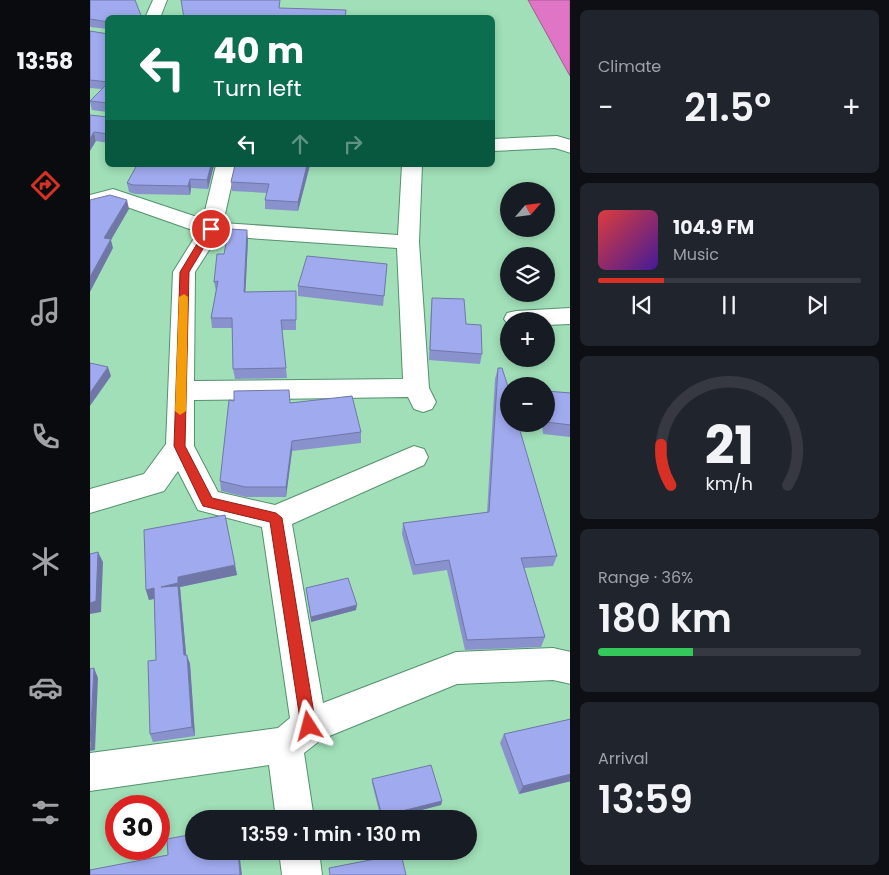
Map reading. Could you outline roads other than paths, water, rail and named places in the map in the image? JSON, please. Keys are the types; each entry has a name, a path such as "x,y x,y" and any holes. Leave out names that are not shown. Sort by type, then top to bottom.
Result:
{"street":[{"path":"153,15 160,0"},
{"path":"495,145 557,142 570,147"},
{"path":"226,167 211,229 184,272 180,446 208,502 276,518 414,457"},
{"path":"180,391 420,395 408,242 412,167"},
{"path":"90,202 112,196 211,229 408,242"},
{"path":"555,317 570,316"},
{"path":"90,501 154,483 180,446"},
{"path":"276,518 297,735 295,810"},
{"path":"90,772 297,735 456,668 553,664 570,668"},
{"path":"300,860 302,875"}]}
